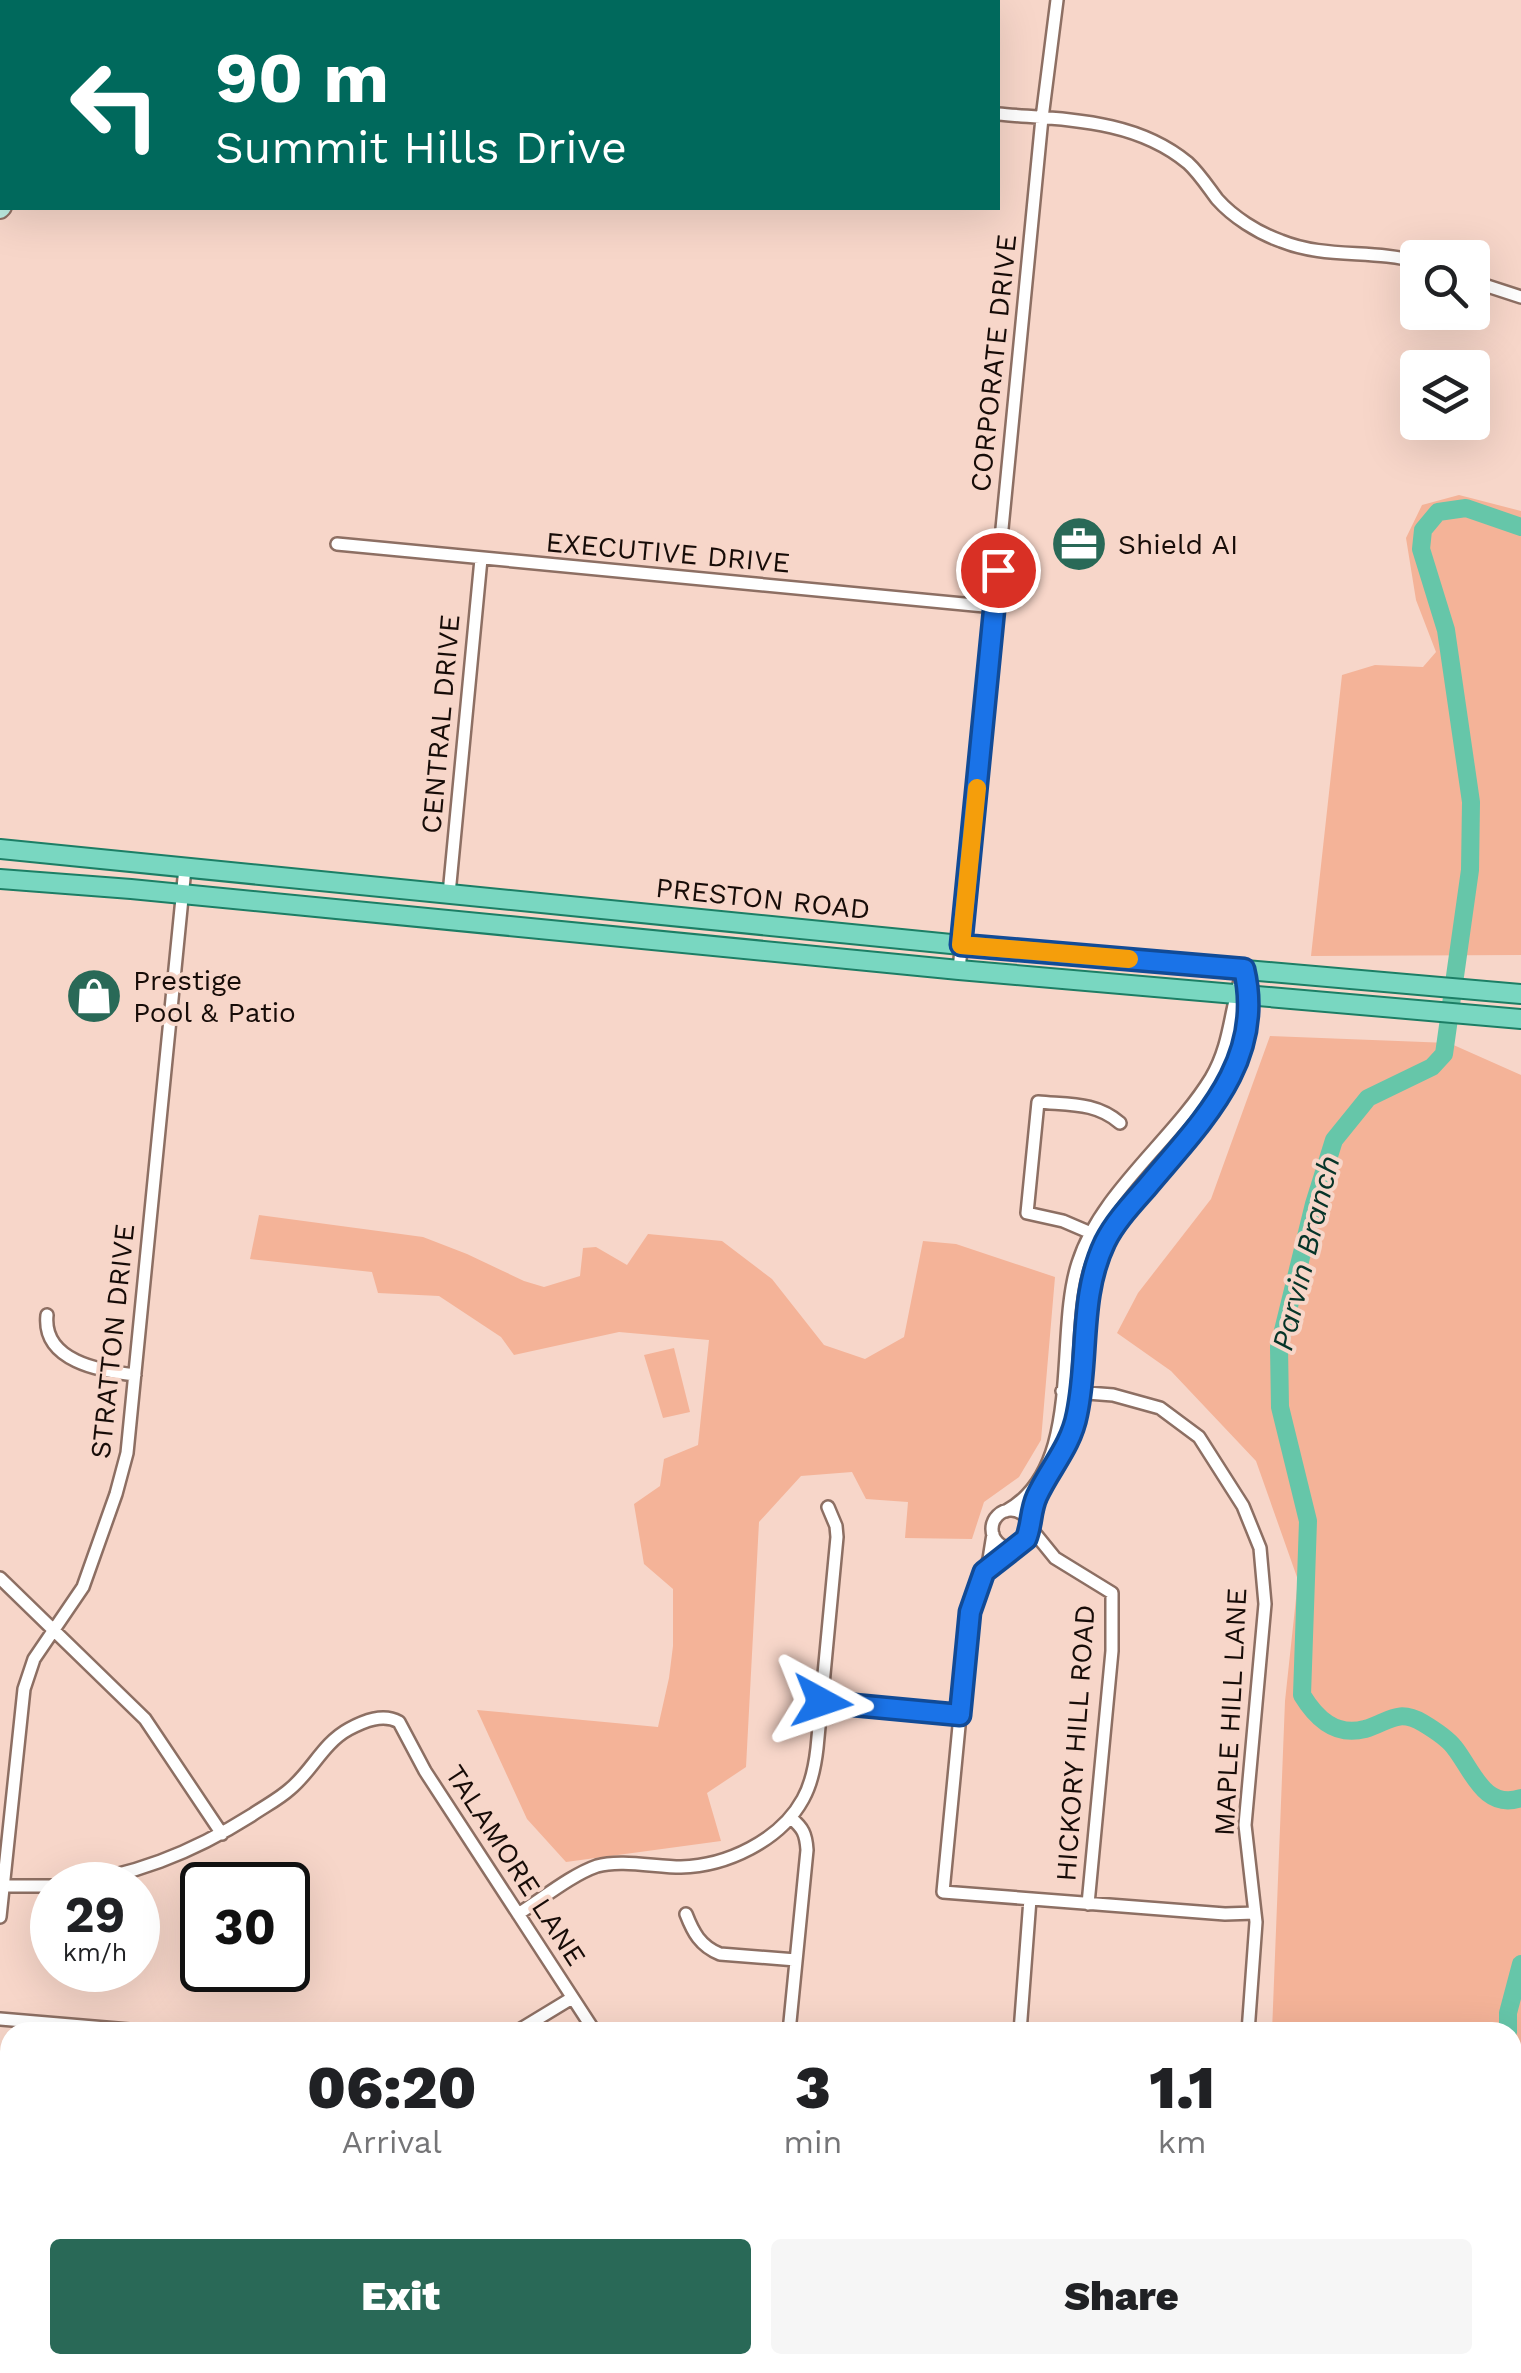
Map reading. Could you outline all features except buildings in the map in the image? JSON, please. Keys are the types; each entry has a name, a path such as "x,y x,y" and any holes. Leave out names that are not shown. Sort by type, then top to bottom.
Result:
{"main road":[{"name":"PRESTON ROAD","path":"0,850 961,945 1521,994"},
{"name":"PRESTON ROAD","path":"0,879 1521,1019"},
{"path":"431,918 446,906 449,894"},
{"path":"624,937 626,912"}],"street":[{"name":"CORPORATE DRIVE","path":"959,970 1042,118 1057,0"},
{"path":"1000,114 1106,124 1141,134 1190,164 1221,203 1244,221 1284,243 1321,252 1400,258"},
{"path":"1490,287 1521,297"},
{"name":"EXECUTIVE DRIVE","path":"337,544 995,608"},
{"name":"CENTRAL DRIVE","path":"449,894 481,559"},
{"name":"STRATTON DRIVE","path":"0,1917 24,1689 34,1659 83,1587 127,1453 186,868"},
{"path":"986,1569 1026,1539 1036,1497 1073,1431 1090,1288 1106,1240 1226,1088 1242,1053 1244,969"},
{"path":"1242,993 1213,1074 1198,1098 1103,1213 1081,1254 1071,1296 1057,1431 1045,1468 1025,1498 994,1520 986,1569 970,1612 943,1892 1256,1914"},
{"path":"1106,1240 1063,1220 1027,1213 1038,1102 1093,1108 1108,1112 1120,1123"},
{"path":"47,1315 51,1342 66,1355 94,1368 135,1375"},
{"name":"MAPLE HILL LANE","path":"1062,1391 1113,1395 1160,1408 1199,1437 1243,1506 1260,1548 1266,1604 1245,1824 1256,1914 1249,2022"},
{"path":"518,1914 600,1865 710,1864 746,1850 791,1818 814,1772 836,1536 828,1507"},
{"path":"1006,1511 1019,1512 1028,1524"},
{"name":"HICKORY HILL ROAD","path":"1028,1524 1055,1558"},
{"path":"993,1534 1001,1546 1015,1548"},
{"name":"HICKORY HILL ROAD","path":"1015,1548 1055,1558 1112,1593 1112,1652 1088,1904"},
{"path":"0,1578 149,1724 222,1834 158,1862"},
{"path":"822,1702 960,1715"},
{"name":"TALAMORE LANE","path":"222,1834 286,1793 346,1731 383,1717 399,1722 424,1771 588,2022"},
{"path":"790,2022 807,1850 802,1828 791,1818"},
{"path":"2,1886 30,1886"},
{"path":"1021,2022 1030,1899"},
{"path":"686,1914 693,1932 710,1950 796,1960"},
{"path":"532,2022 572,1998"},
{"path":"0,2020 26,2022"}],"shaded area":[{"path":"1459,495 1521,511 1521,955 1311,956 1342,675 1375,665 1423,667 1436,652 1416,600 1406,538 1422,505"},
{"path":"1270,1036 1449,1043 1521,1075 1521,2022 1272,2022 1285,1701 1298,1580 1256,1461 1171,1371 1117,1333 1138,1293 1211,1199"},
{"path":"259,1215 423,1237 544,1287 580,1276 583,1248 596,1247 627,1265 648,1234 722,1241 772,1279 824,1345 865,1359 904,1337 923,1241 956,1244 1055,1277 1041,1440 1019,1477 984,1502 972,1539 905,1538 908,1502 866,1499 852,1472 801,1476 759,1522 746,1767 707,1793 721,1841 566,1862 527,1819 477,1710 658,1727 673,1646 673,1589 644,1564 634,1504 660,1486 664,1459 698,1445 709,1340 619,1332 514,1355 501,1337 439,1296 378,1293 372,1272 250,1259"},
{"path":"674,1348 690,1412 663,1418 644,1355"}],"waterway":[{"name":"Parvin Branch","path":"1521,527 1466,508 1438,512 1423,530 1421,549 1446,630 1471,802 1470,870 1444,1054 1432,1067 1368,1098 1334,1140 1279,1347 1280,1407 1308,1521 1302,1695 1320,1718 1344,1730 1365,1729 1400,1716 1414,1719 1451,1744 1488,1793 1497,1799 1521,1798"},
{"name":"Parvin Branch","path":"1508,2022 1521,1964"}],"slow traffic":[{"path":"977,788 961,945 1129,959"}],"place":[{"name":"Shield AI","path":"1079,544"},
{"name":"Prestige Pool & Patio","path":"94,996"}],"route":[{"path":"822,1702 960,1715 970,1612 984,1572 1026,1539 1036,1497 1073,1431 1090,1288 1099,1256 1113,1228 1226,1088 1242,1053 1246,1031 1250,994 1244,969 961,945 998,570"}]}
